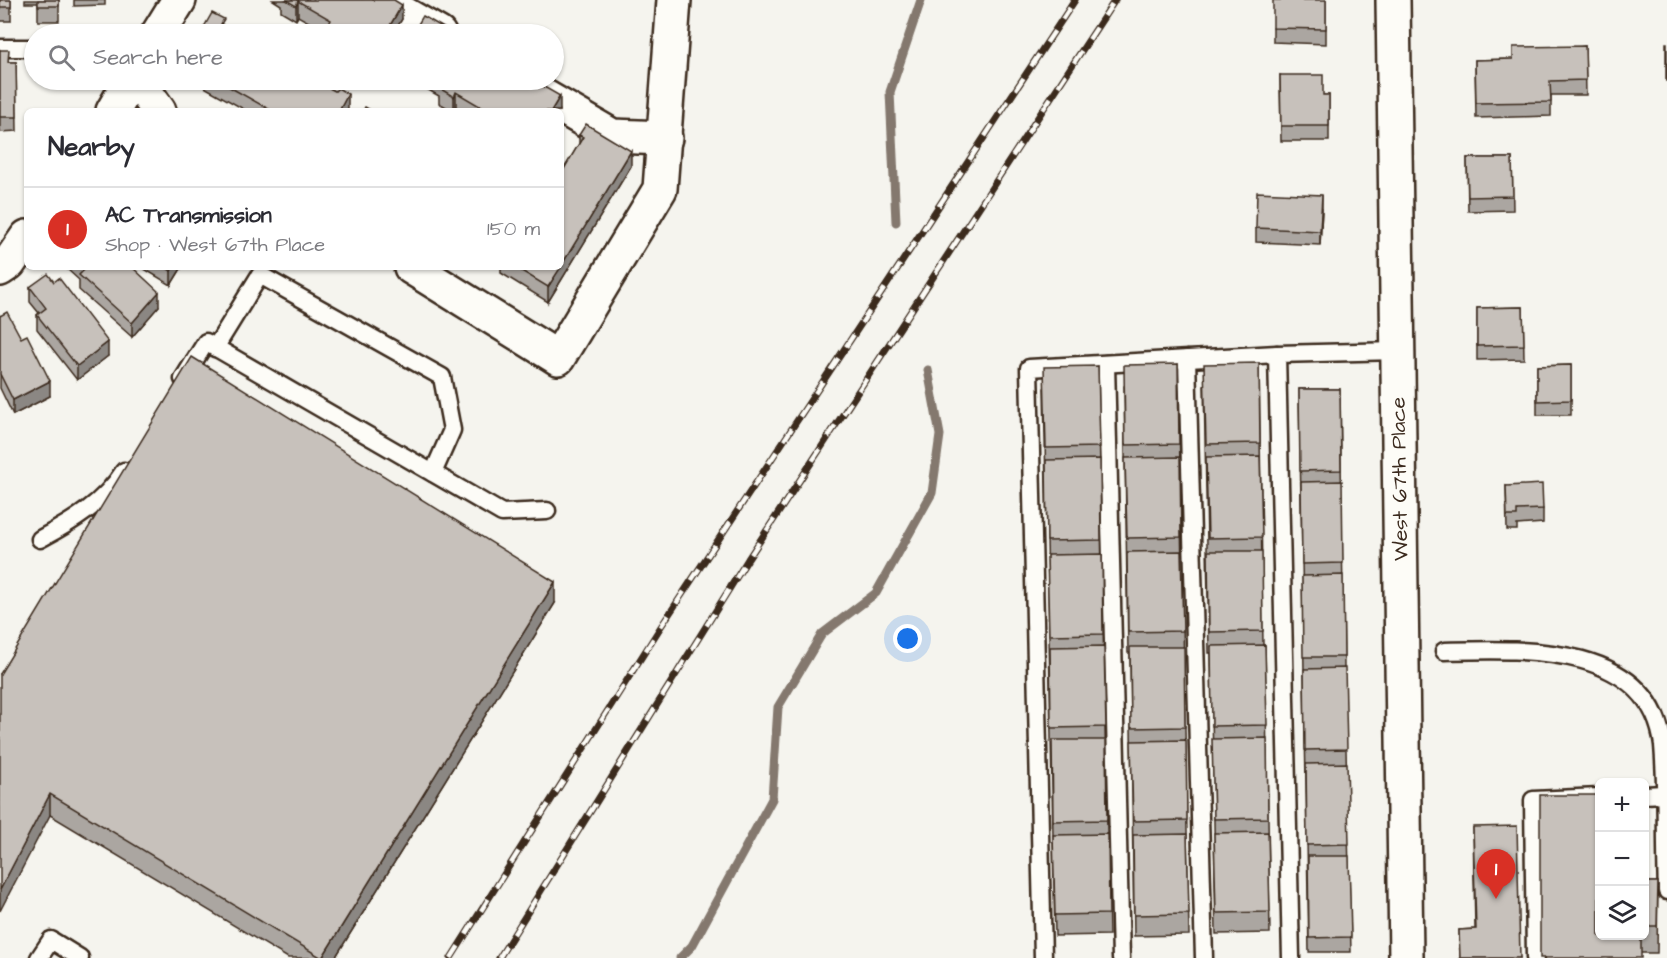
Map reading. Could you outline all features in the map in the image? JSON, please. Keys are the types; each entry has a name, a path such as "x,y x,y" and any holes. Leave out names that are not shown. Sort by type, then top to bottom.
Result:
{"street":[{"path":"164,24 179,0"},
{"path":"380,0 422,24"},
{"path":"416,270 558,358 660,189 674,0"},
{"name":"West 67th Place","path":"1393,0 1406,958"},
{"path":"115,108 125,90"},
{"path":"143,90 157,108"},
{"path":"533,90 612,136 665,138"},
{"path":"0,269 9,263 24,241"}],"lane":[{"path":"0,48 24,48"},
{"path":"215,348 260,275 442,377 452,430 433,473"},
{"path":"175,391 206,342 502,513 547,511"},
{"path":"1043,958 1029,368 1277,354 1398,351"},
{"path":"1277,354 1291,958"},
{"path":"1187,359 1204,958"},
{"path":"1106,364 1122,958"},
{"path":"40,539 73,521 114,488 132,459"},
{"path":"1444,651 1518,649 1561,653 1602,667 1629,682 1653,710 1663,744 1667,891"},
{"path":"1649,795 1664,794"},
{"path":"1535,958 1533,800 1595,797"},
{"path":"39,958 51,940 80,958"}],"building":[{"path":"0,0 11,0 11,7 0,7"},
{"path":"38,0 59,0 59,6 38,6"},
{"path":"286,0 394,0 402,5 391,24 329,24 331,20 298,1 296,6"},
{"path":"1273,0 1326,0 1326,29 1273,28"},
{"path":"212,13 224,19 221,24 206,24"},
{"path":"423,16 437,24 418,24"},
{"path":"1667,43 1667,81 1666,81"},
{"path":"1585,46 1586,80 1550,81 1551,102 1476,103 1475,60 1513,59 1513,47"},
{"path":"0,50 9,50 8,62 16,62 17,117 0,117"},
{"path":"1280,75 1323,75 1323,95 1329,95 1329,126 1281,126"},
{"path":"235,90 341,90 348,94 341,108 267,108"},
{"path":"442,90 550,90 560,96 553,108 483,108 456,92 454,97"},
{"path":"586,124 631,151 564,261 564,169 583,137 579,135"},
{"path":"1467,158 1512,158 1513,196 1468,197"},
{"path":"1257,192 1322,195 1320,231 1256,228"},
{"path":"84,270 135,270 159,292 132,323 79,275"},
{"path":"520,270 559,270 548,287"},
{"path":"48,274 54,282 59,278 108,342 77,366 37,315 46,308 30,287"},
{"path":"1523,307 1524,345 1477,346 1477,308"},
{"path":"7,312 21,338 27,335 50,381 13,400 0,374 0,316"},
{"path":"192,357 555,582 322,958 50,794 0,890 0,674"},
{"path":"1259,363 1260,443 1206,444 1204,364"},
{"path":"1178,364 1179,444 1125,445 1124,365"},
{"path":"1571,365 1571,400 1537,401 1537,366"},
{"path":"1098,366 1100,447 1046,448 1044,367"},
{"path":"1299,389 1340,389 1341,470 1300,471"},
{"path":"1260,456 1262,537 1208,538 1206,457"},
{"path":"1180,457 1181,537 1127,538 1125,458"},
{"path":"1100,459 1101,540 1047,541 1046,460"},
{"path":"1342,481 1343,563 1302,564 1301,482"},
{"path":"1542,484 1543,509 1517,510 1517,516 1507,516 1506,486"},
{"path":"1181,551 1183,631 1128,632 1127,552"},
{"path":"1208,551 1262,551 1263,631 1209,632"},
{"path":"1102,554 1103,634 1049,635 1047,555"},
{"path":"1343,575 1344,657 1303,657 1302,576"},
{"path":"1265,645 1267,725 1212,726 1211,646"},
{"path":"1104,646 1106,727 1051,728 1050,647"},
{"path":"1130,647 1184,647 1185,727 1131,728"},
{"path":"1345,668 1347,749 1305,750 1304,669"},
{"path":"1267,738 1268,818 1214,819 1212,739"},
{"path":"1052,740 1106,740 1107,820 1053,821"},
{"path":"1186,740 1187,820 1133,821 1131,741"},
{"path":"1347,763 1349,844 1307,845 1306,764"},
{"path":"1540,795 1595,795 1595,940 1641,940 1641,958 1540,958"},
{"path":"1517,826 1520,958 1460,958 1459,930 1476,929 1473,827"},
{"path":"1268,832 1270,912 1216,913 1214,833"},
{"path":"1108,834 1109,914 1055,915 1053,835"},
{"path":"1187,834 1189,914 1134,915 1133,835"},
{"path":"1308,856 1349,856 1351,937 1309,938"},
{"path":"1649,882 1658,882 1657,926 1649,926"}],"waterway":[{"path":"896,222 890,92 921,0"},
{"path":"680,958 692,946 772,799 778,707 822,634 876,593 932,493 940,435 928,370"}],"railway":[{"path":"451,958 660,628 1075,0"},
{"path":"499,958 748,559 1115,0"}],"place":[{"name":"AC Transmission","path":"1496,899"}]}
